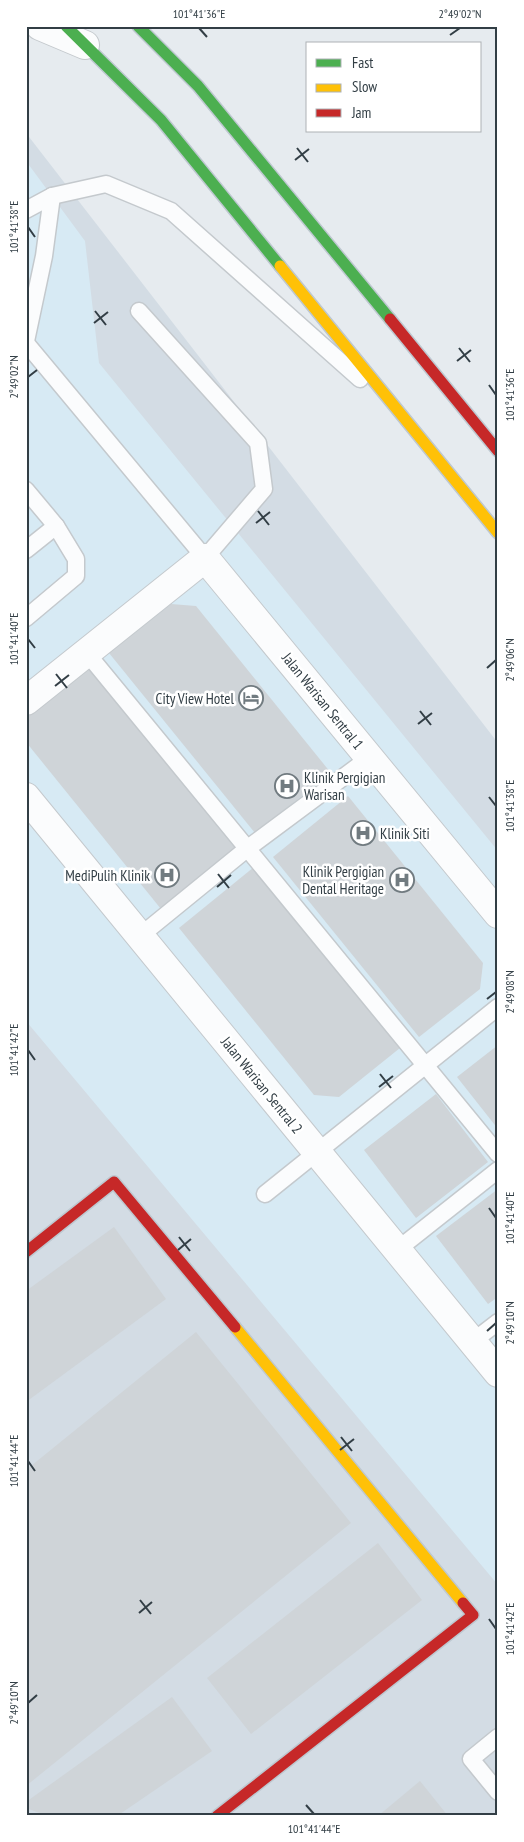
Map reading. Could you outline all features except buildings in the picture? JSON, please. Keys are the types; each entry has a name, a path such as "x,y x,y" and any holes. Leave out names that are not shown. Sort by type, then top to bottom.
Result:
{"main road":[{"path":"138,26 198,86 498,451"},
{"path":"76,35 160,120 498,533"},
{"path":"26,1252 114,1182 473,1615 217,1816"}],"street":[{"path":"40,26 76,35"},
{"path":"26,701 205,558"},
{"name":"Jalan Warisan Sentral 1","path":"205,558 498,914"},
{"name":"Jalan Warisan Sentral 2","path":"26,797 498,1373"}],"lane":[{"path":"26,210 52,196 106,184 171,211 410,424"},
{"path":"52,196 44,256 26,342 205,558 264,490 258,443 139,311"},
{"path":"26,490 56,526 76,559 76,576 26,618"},
{"path":"26,550 56,526"},
{"path":"86,652 498,1154"},
{"path":"140,936 248,848 369,758"},
{"path":"264,1194 498,1007"},
{"path":"397,1250 498,1170"},
{"path":"472,1342 498,1322"},
{"path":"498,1737 471,1758 498,1792"}],"shaded area":[{"path":"26,133 498,743 498,1816 26,1816"},
{"path":"26,161 85,241 99,363 498,851 498,1585 26,1021"}],"traffic: fast":[{"path":"66,26 161,120 280,266"},
{"path":"138,26 198,86 390,319"}],"traffic: slow":[{"path":"280,266 498,533"},
{"path":"235,1327 463,1603"}],"traffic: jam":[{"path":"390,319 498,451"},
{"path":"26,1252 114,1182 235,1327"},
{"path":"217,1816 473,1615 463,1603"}],"place":[{"name":"City View Hotel","path":"251,698"},
{"name":"Klinik Pergigian Warisan","path":"287,786"},
{"name":"Klinik Siti","path":"363,833"},
{"name":"MediPulih Klinik","path":"167,875"},
{"name":"Klinik Pergigian Dental Heritage","path":"402,880"}]}
